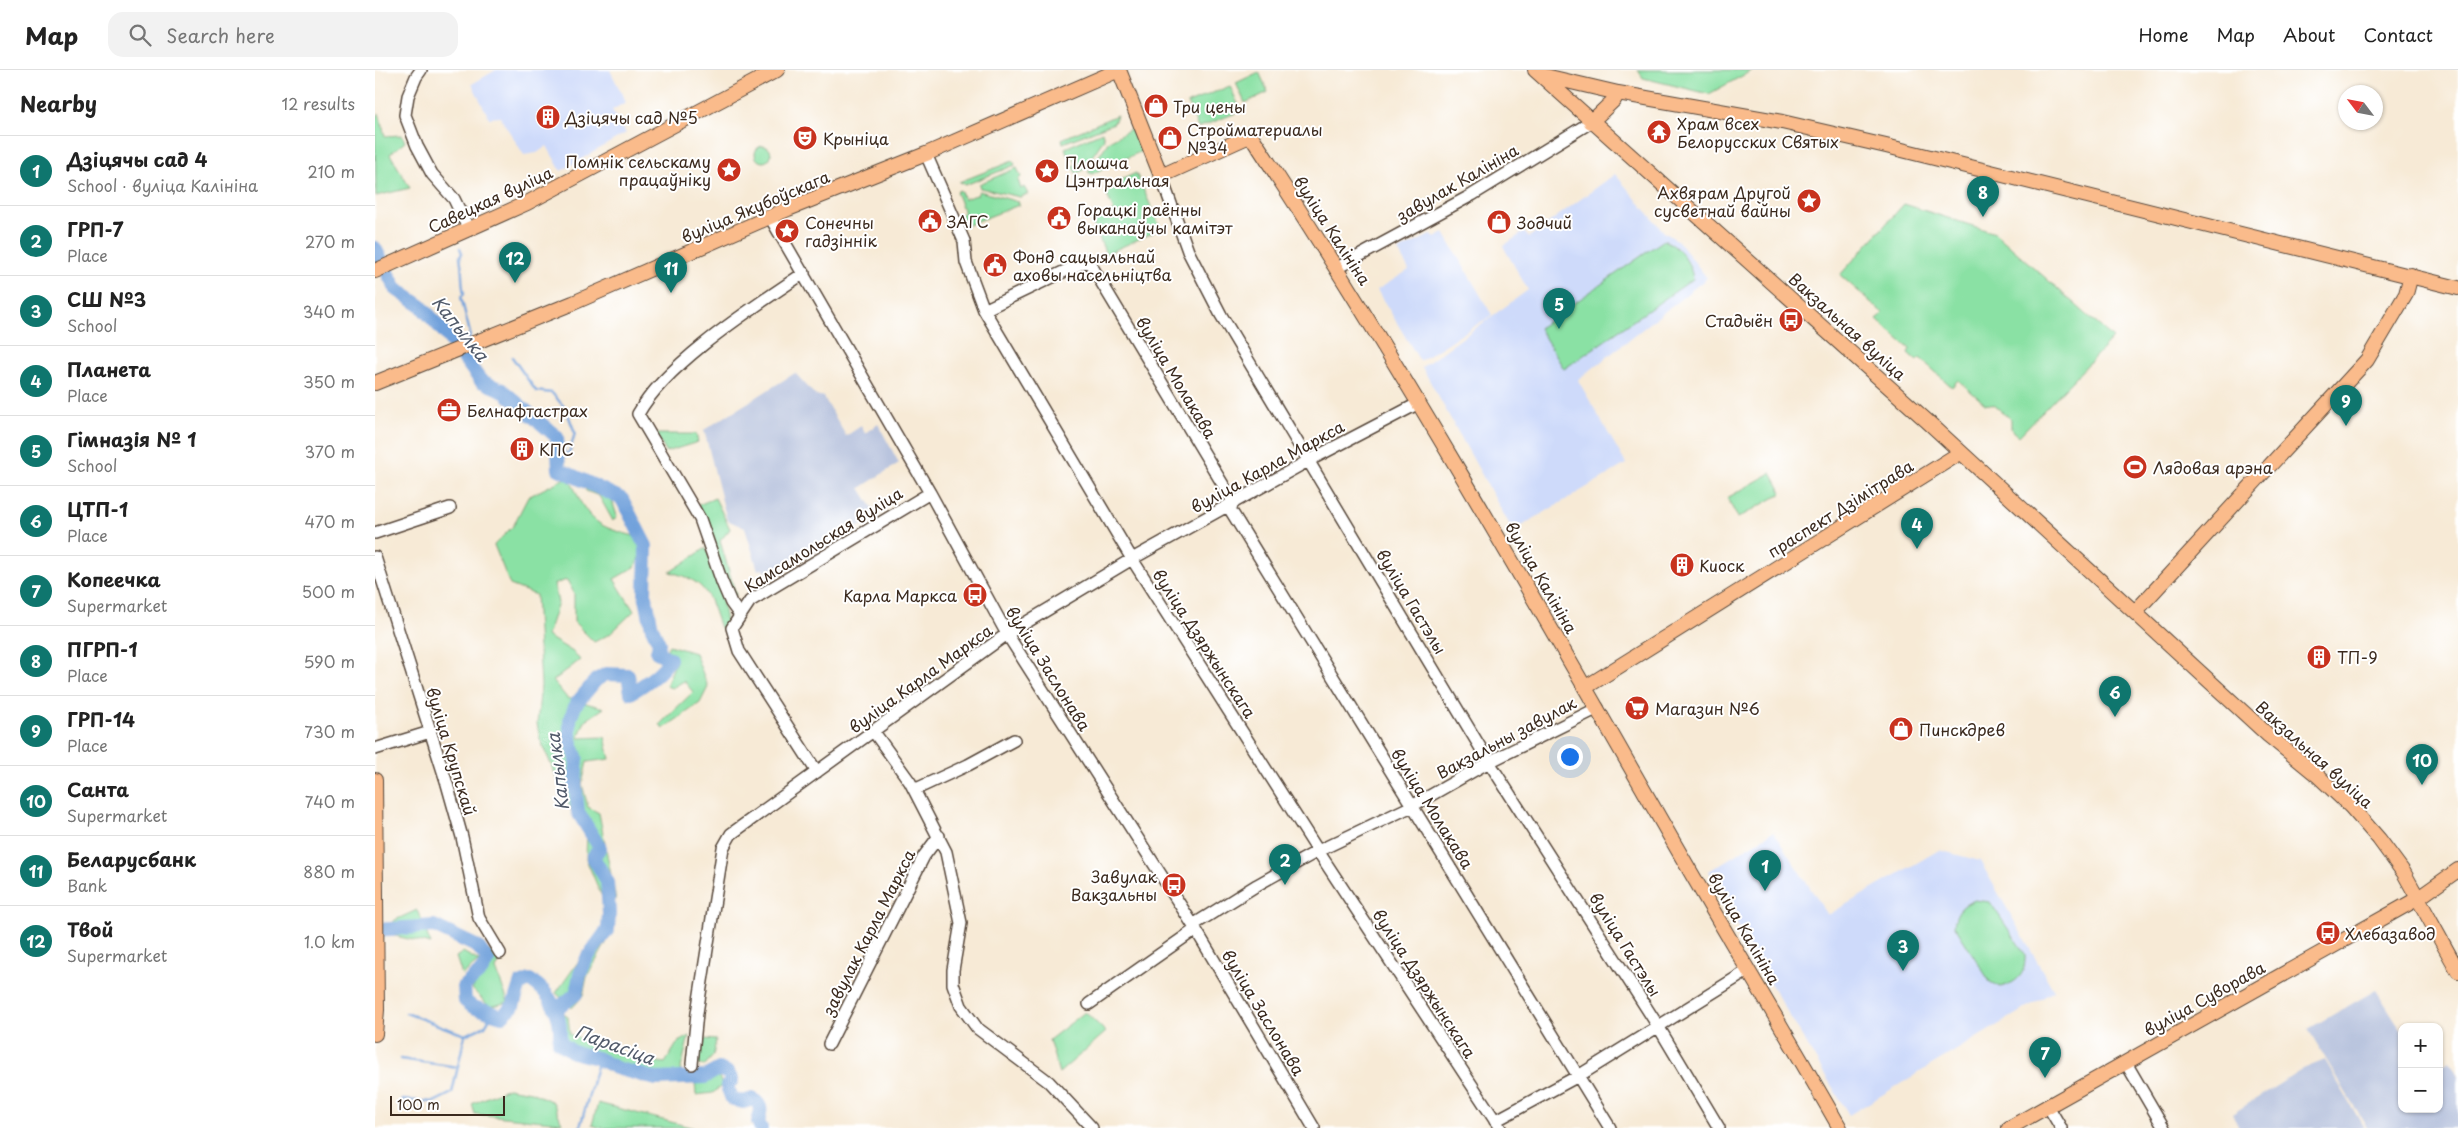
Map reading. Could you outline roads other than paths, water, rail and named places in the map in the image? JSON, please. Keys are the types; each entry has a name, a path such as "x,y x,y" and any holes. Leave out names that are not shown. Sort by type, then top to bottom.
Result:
{"main road":[{"name":"Савецкая вуліца","path":"375,271 527,203 777,70"},
{"name":"вуліца Якубоўскага","path":"375,383 573,303 770,217 926,154 1119,70"},
{"name":"вуліца Гастэлы","path":"1119,70 1161,176"},
{"path":"1537,73 1618,93 1782,122 1886,146 2458,288"},
{"name":"Вакзальная вуліца","path":"1537,73 1853,354 2268,736 2317,775 2351,807 2395,858 2458,971"},
{"path":"1591,122 1614,100 1618,93"},
{"name":"вуліца Калініна","path":"1161,176 1247,137 1255,140 1337,268 1419,403 1587,687 1840,1128"},
{"path":"2135,612 2367,360 2406,294 2411,276"},
{"name":"праспект Дзімітрава","path":"1587,687 1960,453"},
{"path":"375,780 377,945 375,1034"},
{"name":"вуліца Суворава","path":"2009,1128 2417,899 2458,870"}],"street":[{"path":"421,70 415,77 408,96 405,115 417,146 432,174 454,199 469,230"},
{"name":"завулак Калініна","path":"1337,268 1472,195 1591,122"},
{"name":"вуліца Дзяржынскага","path":"926,154 964,241 966,262 984,310 1132,559 1497,1124"},
{"name":"вуліца Гастэлы","path":"1161,176 1178,227 1197,272 1308,462 1489,762 1657,1026 1719,1128"},
{"name":"вуліца Заслонава","path":"770,217 930,493 1007,634 1194,927 1314,1128"},
{"name":"вуліца Молакава","path":"984,310 1088,260 1231,505 1610,1128"},
{"path":"739,614 731,603 722,582 700,519 639,414 647,398 691,356 753,307 804,273"},
{"name":"вуліца Карла Маркса","path":"692,1064 697,1013 723,848 731,834 1007,634 1132,559 1419,403"},
{"name":"Камсамольская вуліца","path":"817,772 739,651 732,628 739,614 750,601 930,493"},
{"path":"375,533 449,508"},
{"name":"вуліца Крупскай","path":"375,557 461,837 479,918 500,953"},
{"name":"Вакзальны завулак","path":"1089,1004 1194,927 1257,885 1319,851 1413,806 1489,762 1598,708"},
{"path":"375,749 429,732"},
{"path":"873,732 914,790 946,852 961,924 953,970 953,984 961,1006 977,1028 1049,1082 1092,1128"},
{"path":"914,790 1014,740"},
{"name":"завулак Карла Маркса","path":"829,1044 924,856 939,836"},
{"path":"1497,1124 1749,970"},
{"path":"2126,1063 2164,1128"},
{"path":"2048,1106 2061,1128"}],"waterway":[{"name":"Капылка","path":"375,248 396,289 421,306 446,334 481,381 502,390 557,437 559,469 622,499 646,546 645,594 652,628 659,643 657,652 670,659 658,674 631,693 628,675 606,674 596,680 576,704 570,719 570,740 577,759 575,782 578,812 600,848 593,857 607,881 609,913 608,929 587,958 580,974 576,994 557,1009"},
{"path":"460,248 462,253 460,257 464,294 461,297 470,333 469,340"},
{"path":"466,361 468,350"},
{"path":"512,357 536,391 552,393 566,409 575,433 569,453 559,454"},
{"name":"Капылка","path":"375,930 434,926 478,947 488,960 481,971 464,986 465,1001 473,1007 502,1016 513,1006 520,984 530,980 550,999 560,1024 559,1042 573,1052 597,1058 616,1068 656,1079 705,1077 719,1069 728,1073 732,1080 727,1086 732,1099 743,1102 753,1099 760,1106 758,1122 761,1128"},
{"path":"406,1013 465,1035"},
{"path":"402,1100 434,1102 452,1093 465,1035 485,1026 493,1013"},
{"path":"400,1059 458,1067"},
{"name":"Парасіца","path":"580,1127 599,1059"}],"place":[{"name":"Три цены","path":"1156,106"},
{"name":"Дзіцячы сад №5","path":"548,117"},
{"name":"Храм всех Белорусских Святых","path":"1659,132"},
{"name":"Крыніца","path":"805,138"},
{"name":"Стройматериалы №34","path":"1170,138"},
{"name":"Помнік сельскаму працаўніку","path":"729,170"},
{"name":"Плошча Цэнтральная","path":"1047,171"},
{"name":"Ахвярам Другой сусветнай вайны","path":"1809,201"},
{"name":"ПГРП-1","path":"1983,217"},
{"name":"Горацкі раённы выканаўчы камітэт","path":"1059,218"},
{"name":"ЗАГС","path":"930,221"},
{"name":"Зодчий","path":"1499,222"},
{"name":"Сонечны гадзіннік","path":"787,231"},
{"name":"Фонд сацыяльнай аховы насельніцтва","path":"995,265"},
{"name":"Твой","path":"515,283"},
{"name":"Беларусбанк","path":"671,293"},
{"name":"Стадыён","path":"1791,320"},
{"name":"Гімназія № 1","path":"1559,329"},
{"name":"Белнафтастрах","path":"449,410"},
{"name":"ГРП-14","path":"2346,426"},
{"name":"КПС","path":"522,449"},
{"name":"Лядовая арэна","path":"2135,467"},
{"name":"Планета","path":"1917,549"},
{"name":"Киоск","path":"1682,565"},
{"name":"Карла Маркса","path":"975,595"},
{"name":"ТП-9","path":"2319,657"},
{"name":"Магазин №6","path":"1637,708"},
{"name":"ЦТП-1","path":"2115,717"},
{"name":"Пинскдрев","path":"1901,729"},
{"name":"Санта","path":"2422,785"},
{"name":"Завулак Вакзальны","path":"1174,885"},
{"name":"ГРП-7","path":"1285,885"},
{"name":"Дзіцячы сад 4","path":"1765,891"},
{"name":"Хлебазавод","path":"2328,933"},
{"name":"СШ №3","path":"1903,971"},
{"name":"Копеечка","path":"2045,1078"}]}
